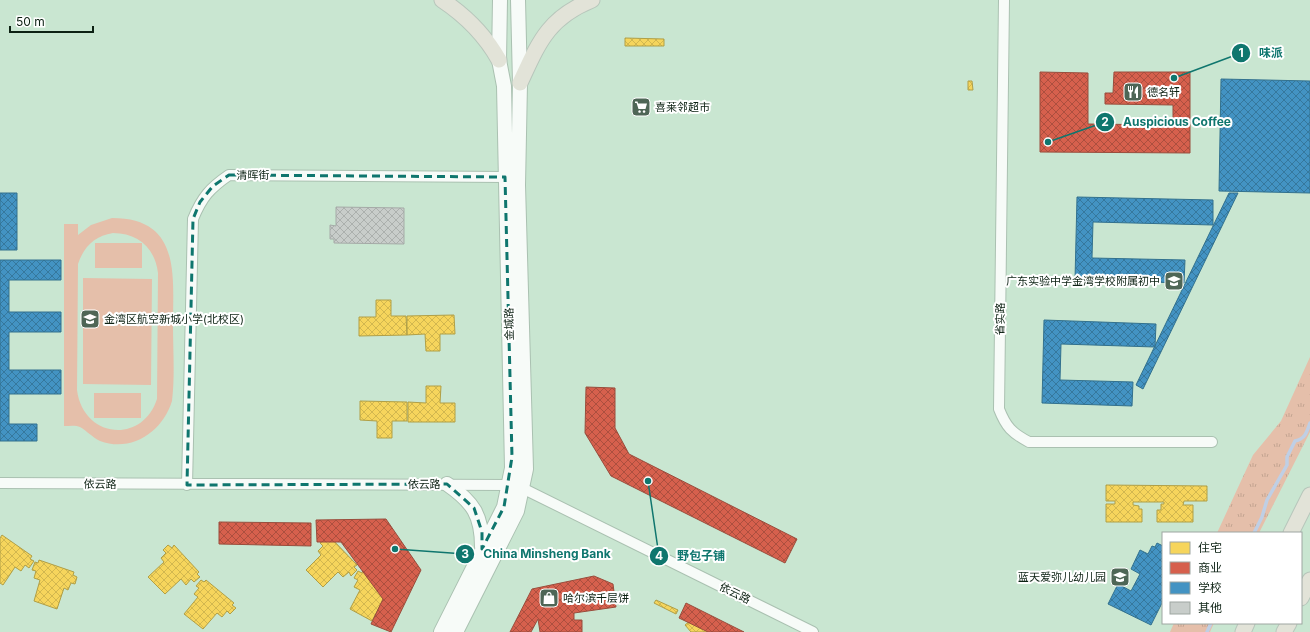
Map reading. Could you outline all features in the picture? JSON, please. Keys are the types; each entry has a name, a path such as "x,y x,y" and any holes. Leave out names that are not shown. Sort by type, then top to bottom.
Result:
{"main road":[{"path":"442,0 471,21 482,33 500,60"},
{"path":"520,82 539,42 551,27 566,14 592,0"},
{"path":"1292,532 1310,495"},
{"path":"1302,596 1310,580"}],"street":[{"name":"金城路","path":"456,632 517,511 512,457 504,86 500,60 500,0"},
{"name":"金城路","path":"441,632 504,507 526,469 518,185 520,82 518,0"},
{"name":"省实路","path":"1004,0 1000,409 1005,424 1016,435 1029,442 1212,442"},
{"name":"清晖街","path":"187,485 193,219 200,202 213,186 230,175 505,177"},
{"name":"依云路","path":"0,483 187,485 447,484 515,486 813,632"},
{"path":"447,484 462,494 474,508 480,520 482,550"}],"highlighted area":[{"path":"229,175 505,177 512,457 504,507 482,549 482,532 474,508 447,484 187,485 193,219 200,202 213,186"}],"green space":[{"path":"112,218 134,221 151,228 162,239 168,253 172,269 174,373 172,401 168,412 154,430 145,437 134,442 123,444 112,444 100,441 80,427 64,426 64,224 78,224 78,235 91,225","holes":["107,234 122,234 137,239 149,249 153,256 158,273 157,399 150,414 139,424 127,429 114,430 101,426 90,418 82,406 77,390 78,264 83,252 96,239"]},
{"path":"95,243 142,243 142,268 95,268"},
{"path":"83,278 152,279 151,385 83,384"},
{"path":"1310,357 1310,432 1260,532 1217,532 1253,455 1281,421"},
{"path":"94,393 141,393 141,418 94,418"},
{"path":"1174,624 1214,624 1210,632 1170,632"}],"building: 住宅":[{"path":"625,38 664,39 664,46 625,46"},
{"path":"968,81 972,81 973,90 968,90"},
{"path":"376,300 391,300 391,316 406,316 407,335 359,336 359,317 376,317"},
{"path":"454,315 455,334 440,334 440,351 426,351 425,334 407,335 407,316"},
{"path":"426,386 441,386 440,403 455,403 455,422 408,422 408,402 426,403"},
{"path":"360,401 407,402 407,421 392,421 392,438 377,438 377,421 360,420"},
{"path":"1106,485 1207,486 1207,501 1184,501 1183,505 1193,505 1193,522 1157,522 1157,510 1161,510 1161,504 1164,504 1164,502 1133,502 1133,505 1139,506 1139,509 1142,509 1142,522 1106,522 1106,504 1115,504 1115,501 1106,501"},
{"path":"2,535 32,556 30,559 34,561 29,568 25,565 21,571 15,567 3,585 0,583 0,538"},
{"path":"326,538 329,541 331,538 357,565 354,567 357,570 351,576 349,572 343,577 338,572 323,587 306,570 321,555 318,551 323,546 320,543"},
{"path":"168,545 172,548 174,545 199,572 197,574 200,577 194,582 191,579 186,585 181,579 165,594 148,577 164,562 161,558 166,553 163,550"},
{"path":"39,560 74,572 73,575 77,577 75,584 71,583 68,590 64,588 57,609 34,601 40,580 34,578 36,571 32,570 35,562 38,563"},
{"path":"363,570 395,588 393,591 397,593 393,600 390,598 386,604 382,602 372,621 350,609 360,590 354,587 358,580 354,578 358,571 362,573"},
{"path":"201,580 204,582 206,580 234,603 232,605 236,608 230,614 227,611 222,617 217,613 203,629 184,614 198,597 194,594 199,588 196,586"},
{"path":"656,600 678,610 676,614 654,603"},
{"path":"697,615 710,632 691,632 685,625"}],"building: 商业":[{"path":"1040,72 1088,73 1088,124 1173,125 1173,105 1105,104 1105,93 1113,93 1114,72 1190,72 1190,153 1040,152"},
{"path":"586,387 615,388 615,428 629,454 797,539 785,563 611,476 585,433"},
{"path":"386,519 421,570 391,632 371,624 383,599 341,542 317,542 316,520"},
{"path":"219,522 311,523 311,546 219,544"},
{"path":"594,576 613,584 616,607 574,613 574,620 582,620 582,632 540,632 538,619 531,632 510,632 532,589"},
{"path":"686,603 744,632 708,632 679,618"}],"building: 学校":[{"path":"1221,79 1310,81 1310,193 1219,191"},
{"path":"0,193 17,193 17,250 0,250"},
{"path":"1229,193 1238,193 1143,389 1136,385"},
{"path":"1077,197 1213,200 1213,225 1093,222 1092,258 1185,260 1184,283 1075,280"},
{"path":"0,260 61,260 61,280 9,280 9,312 61,312 61,332 9,332 9,370 61,370 61,394 9,394 9,424 37,424 37,441 0,441"},
{"path":"1044,320 1156,324 1155,347 1061,344 1060,380 1133,382 1132,406 1042,403"},
{"path":"1157,543 1162,546 1162,603 1151,625 1108,604 1118,584 1131,591 1140,574 1131,569 1140,550 1148,554 1152,546 1155,547"}],"building: 其他":[{"path":"336,207 404,208 404,244 334,243 334,239 330,239 330,225 336,226"}],"waterway":[{"path":"1254,532 1262,517 1267,500 1287,465 1287,457 1295,441 1303,437 1307,432 1310,423"},
{"path":"1207,632 1211,624"}],"place":[{"name":"味派","path":"1174,78"},
{"name":"德名轩","path":"1133,92"},
{"name":"喜莱邻超市","path":"641,107"},
{"name":"Auspicious Coffee","path":"1048,142"},
{"name":"广东实验中学金湾学校附属初中","path":"1174,281"},
{"name":"金湾区航空新城小学(北校区)","path":"90,319"},
{"name":"野包子铺","path":"648,481"},
{"name":"China Minsheng Bank","path":"395,549"},
{"name":"蓝天爱弥儿幼儿园","path":"1120,577"},
{"name":"哈尔滨千层饼","path":"549,598"}]}
